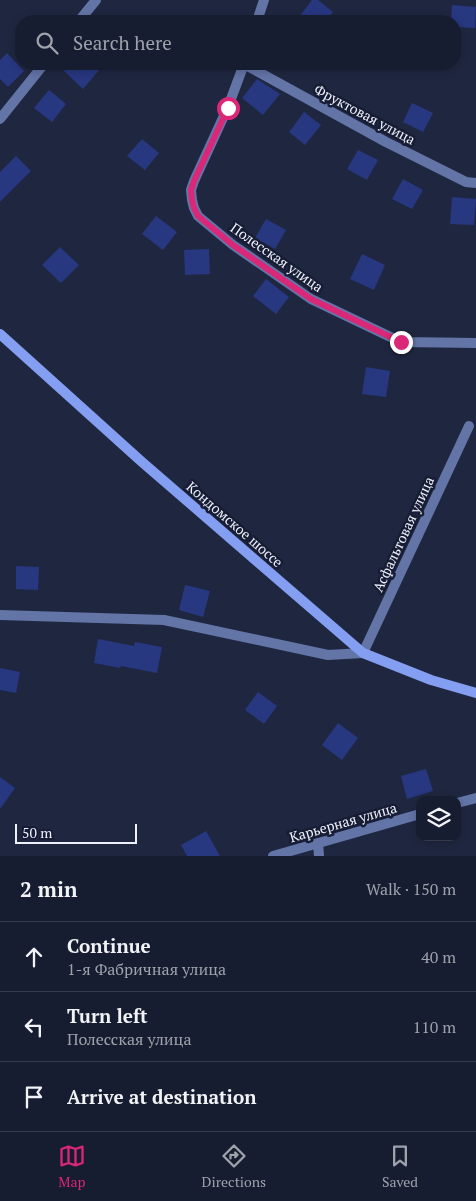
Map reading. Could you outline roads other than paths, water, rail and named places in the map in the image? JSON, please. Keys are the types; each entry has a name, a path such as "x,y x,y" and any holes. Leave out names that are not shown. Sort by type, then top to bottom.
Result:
{"street":[{"path":"84,15 96,0"},
{"path":"259,15 264,0"},
{"path":"0,119 39,70"},
{"name":"Полесская улица","path":"242,70 228,108 191,190 194,208 198,216 233,245 311,299 401,342 476,343"},
{"name":"Фруктовая улица","path":"255,70 386,142 466,182 476,183"},
{"name":"Кондомское шоссе","path":"0,334 142,462 363,653 431,680 476,693"},
{"name":"Асфальтовая улица","path":"363,653 469,426"},
{"path":"0,615 164,620 328,655 363,653"},
{"path":"461,802 476,798"},
{"name":"Карьерная улица","path":"273,856 416,815"},
{"path":"318,844 319,856"}]}
